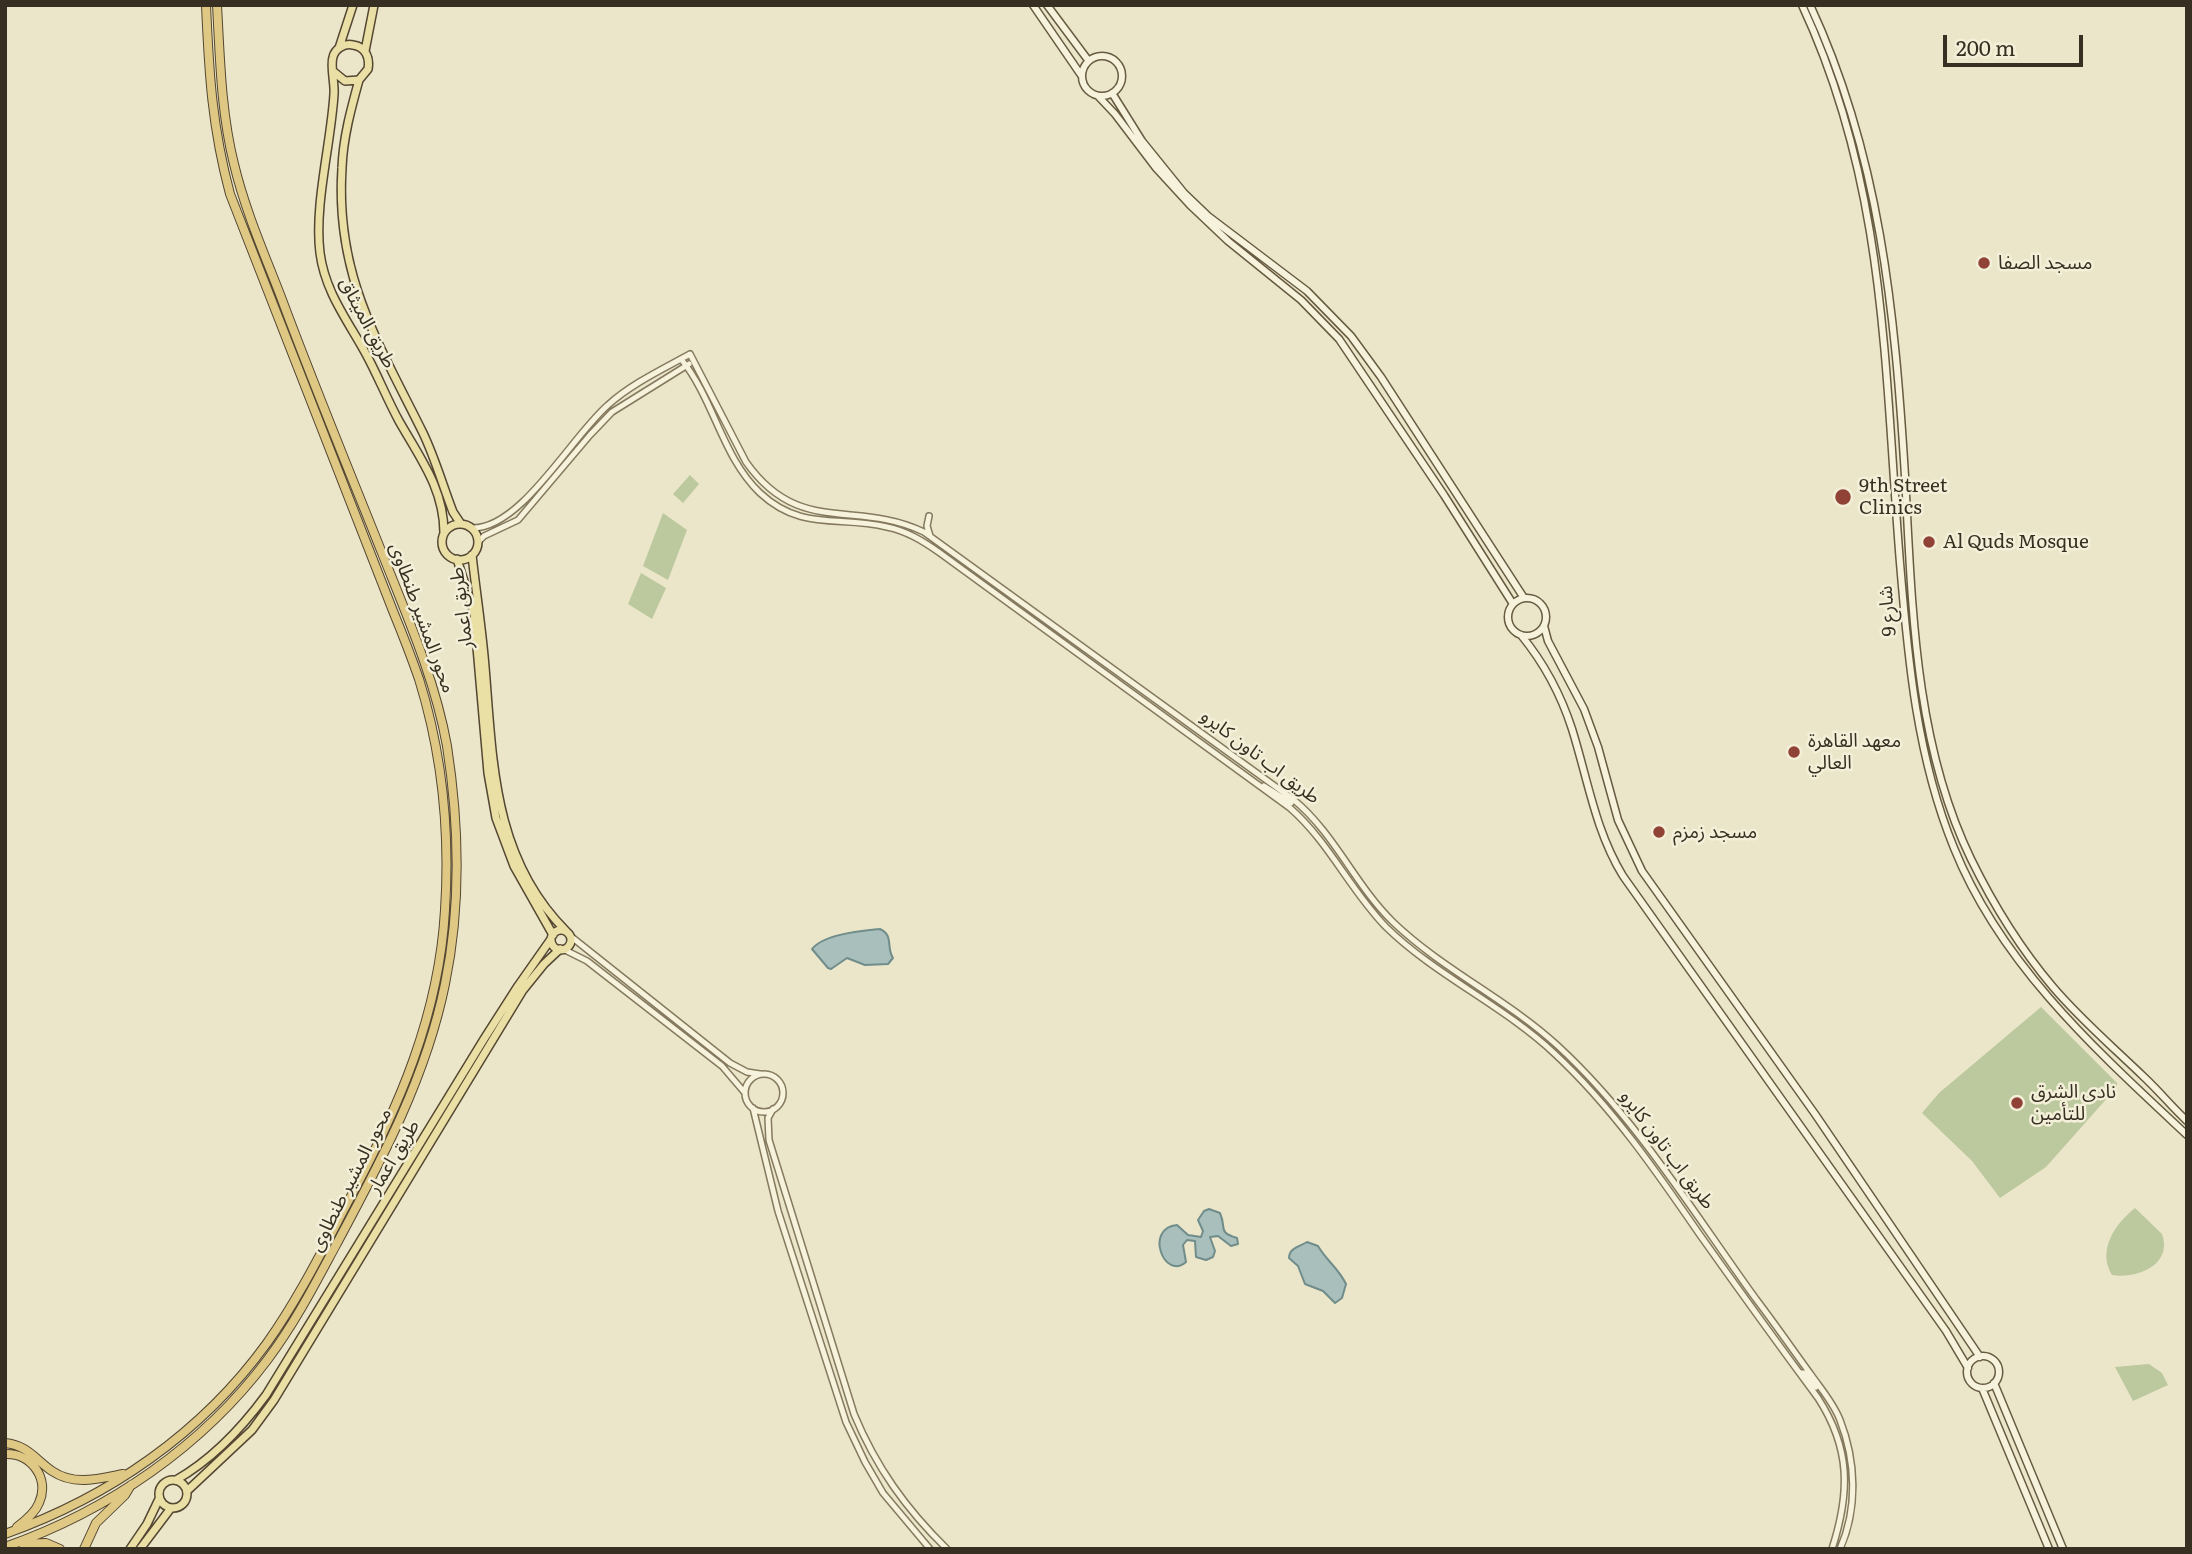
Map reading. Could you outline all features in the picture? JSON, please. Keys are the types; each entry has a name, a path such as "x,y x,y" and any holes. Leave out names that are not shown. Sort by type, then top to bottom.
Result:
{"highway":[{"name":"محور المشير طنطاوى","path":"8,1533 62,1511 129,1473 178,1438 232,1387 269,1340 306,1282 384,1136 398,1104 430,1008 441,951 445,909 445,810 427,710 393,611 230,194 219,152 211,100 206,5"},
{"name":"محور المشير طنطاوى","path":"9,1546 72,1520 132,1485 184,1447 239,1394 278,1345 314,1286 391,1140 425,1059 445,986 451,952 456,836 446,745 437,706 419,646 302,355 246,205 233,161 222,90 218,5"},
{"path":"5,1443 24,1448 55,1473 72,1479 90,1480 129,1473"},
{"path":"5,1454 16,1454 29,1460 38,1471 42,1485 39,1505 8,1533"},
{"path":"84,1549 96,1522 132,1485"},
{"path":"9,1546 46,1543 60,1549"}],"main road":[{"path":"353,5 339,48 332,57 334,72 345,81 359,80 368,69 365,51 374,5"},
{"path":"1033,5 1081,75 1086,89 1098,96 1115,114 1156,168 1228,241 1311,309 1339,339 1364,373 1513,604"},
{"path":"1047,5 1088,60"},
{"name":"شارع 9","path":"1802,5 1841,106 1860,172 1870,226 1885,345 1907,644 1929,770 1955,851 1989,915 2033,978 2092,1045 2187,1135"},
{"name":"شارع 9","path":"1810,5 1834,58 1854,117 1879,225 1896,357 1916,636 1926,710 1946,793 1970,857 2014,935 2053,987 2103,1041 2144,1077 2187,1121"},
{"path":"339,48 352,44 365,51"},
{"path":"1081,75 1088,60 1102,55 1110,57 1119,66 1122,78 1117,89 1098,96"},
{"name":"طريق الميثاق","path":"334,72 319,228 320,257 336,303 438,489 444,533"},
{"name":"طريق الميثاق","path":"359,80 346,131 341,169 342,218 349,265 371,330 423,433 453,512 461,524"},
{"path":"1112,93 1147,149 1184,192 1208,216 1307,290 1351,336 1381,377 1524,598"},
{"path":"444,533 453,525 461,524 472,528"},
{"name":"طريق اعمار","path":"472,528 481,539 472,555 494,773 502,816 512,848 527,880 547,910 568,933"},
{"name":"طريق اعمار","path":"176,1480 215,1453 246,1422 266,1395 491,1028 552,937 517,874 496,818 488,773 472,602 457,559 444,551 444,533"},
{"name":"طريق اعمار","path":"457,559 472,555"},
{"path":"1968,1368 1946,1331 1623,876 1598,823 1562,701 1543,665 1521,635 1509,624 1508,615 1513,604 1524,598 1533,599 1542,606 1548,641 1573,684 1589,721 1618,820 1643,872 1815,1114 1980,1357"},
{"path":"1521,635 1534,635 1544,626"},
{"path":"559,930 568,933 570,943 562,949 555,947 552,937 559,930"},
{"name":"طريق اعمار","path":"187,1491 244,1437 269,1407 523,989 539,969 562,949"},
{"path":"2092,1045 2099,1045 2103,1041"},
{"path":"1982,1388 1994,1383 1998,1374 1996,1364 1988,1358 1980,1357 1972,1361 1968,1368 1968,1378 1971,1383 1982,1388 2049,1549"},
{"path":"1994,1383 2063,1549"},
{"path":"130,1549 147,1524 159,1499 161,1485 168,1480 176,1480 183,1484 187,1491 184,1504 171,1508 159,1499"},
{"path":"140,1549 171,1508"}],"street":[{"name":"طريق اب تاون كايرو","path":"1832,1549 1842,1518 1846,1490 1841,1447 1826,1410 1624,1129 1554,1052 1492,1004 1418,954 1370,909 1301,817 1220,755 940,553 912,535 886,526 812,520 785,510 761,494 734,457 711,410 681,359 690,354 741,454 768,487 802,508 828,514 884,518 916,528 1115,670 1307,811 1392,921 1423,948 1518,1014 1607,1096 1637,1133 1840,1418 1850,1451 1853,1478 1850,1519 1840,1549"},
{"path":"472,528 481,528 508,516 522,504 584,429 607,406 681,359"},
{"path":"481,528 481,539 518,520 612,412 695,362"},
{"path":"711,410 718,405"},
{"path":"725,438 732,435"},
{"path":"734,457 741,454"},
{"path":"929,516 927,526 930,536"},
{"path":"886,526 916,528"},
{"path":"940,553 945,552 944,547"},
{"path":"1035,623 1057,632 1059,630"},
{"path":"1089,661 1091,657 1115,670"},
{"path":"1220,755 1241,766 1243,763"},
{"path":"1264,789 1267,786 1307,811"},
{"path":"1331,856 1338,851"},
{"path":"568,933 730,1063 747,1072 772,1076 782,1088 781,1099 768,1118 769,1140 849,1400 872,1454 905,1504 947,1549"},
{"path":"562,949 587,961 722,1066 745,1093"},
{"path":"1418,954 1442,967 1450,967"},
{"path":"1554,1052 1574,1063"},
{"path":"760,1074 748,1083 746,1100 752,1108 776,1204 834,1391 870,1473 891,1504 930,1549"},
{"path":"752,1108 762,1112 773,1109"},
{"path":"776,1204 787,1202"},
{"path":"797,1271 808,1269"},
{"path":"1767,1327 1787,1348 1793,1349"},
{"path":"1800,1373 1804,1373 1826,1396"},
{"path":"1842,1518 1850,1519"}],"green space":[{"path":"690,475 699,484 683,503 673,494"},
{"path":"663,513 687,530 668,580 643,566"},
{"path":"641,573 666,588 652,619 628,604"},
{"name":"نادى الشرق للتأمين","path":"2041,1007 2117,1083 2117,1087 2046,1167 2000,1198 1972,1161 1922,1113 1939,1093"},
{"path":"2135,1208 2162,1234 2162,1254 2158,1262 2142,1272 2112,1275 2106,1256 2110,1238"},
{"path":"2149,1364 2162,1373 2168,1385 2133,1401 2115,1367"}],"water":[{"path":"880,929 887,935 893,958 888,964 865,965 847,958 831,969 812,949 834,937"},
{"path":"1209,1209 1220,1213 1225,1232 1237,1238 1238,1244 1231,1246 1218,1236 1210,1237 1215,1251 1213,1257 1206,1260 1196,1257 1195,1241 1187,1240 1183,1245 1186,1262 1178,1266 1171,1265 1161,1252 1161,1235 1167,1228 1177,1225 1188,1235 1201,1237 1203,1231 1198,1220 1204,1211"},
{"path":"1307,1242 1318,1246 1346,1284 1342,1298 1335,1303 1323,1291 1305,1284 1298,1266 1289,1258 1293,1250"}],"place":[{"name":"مسجد الصفا","path":"1984,263"},
{"name":"9th Street Clinics","path":"1843,497"},
{"name":"Al Quds Mosque","path":"1929,542"},
{"name":"معهد القاهرة العالي","path":"1794,752"},
{"name":"مسجد زمزم","path":"1659,832"},
{"name":"نادى الشرق للتأمين","path":"2017,1103"}]}
